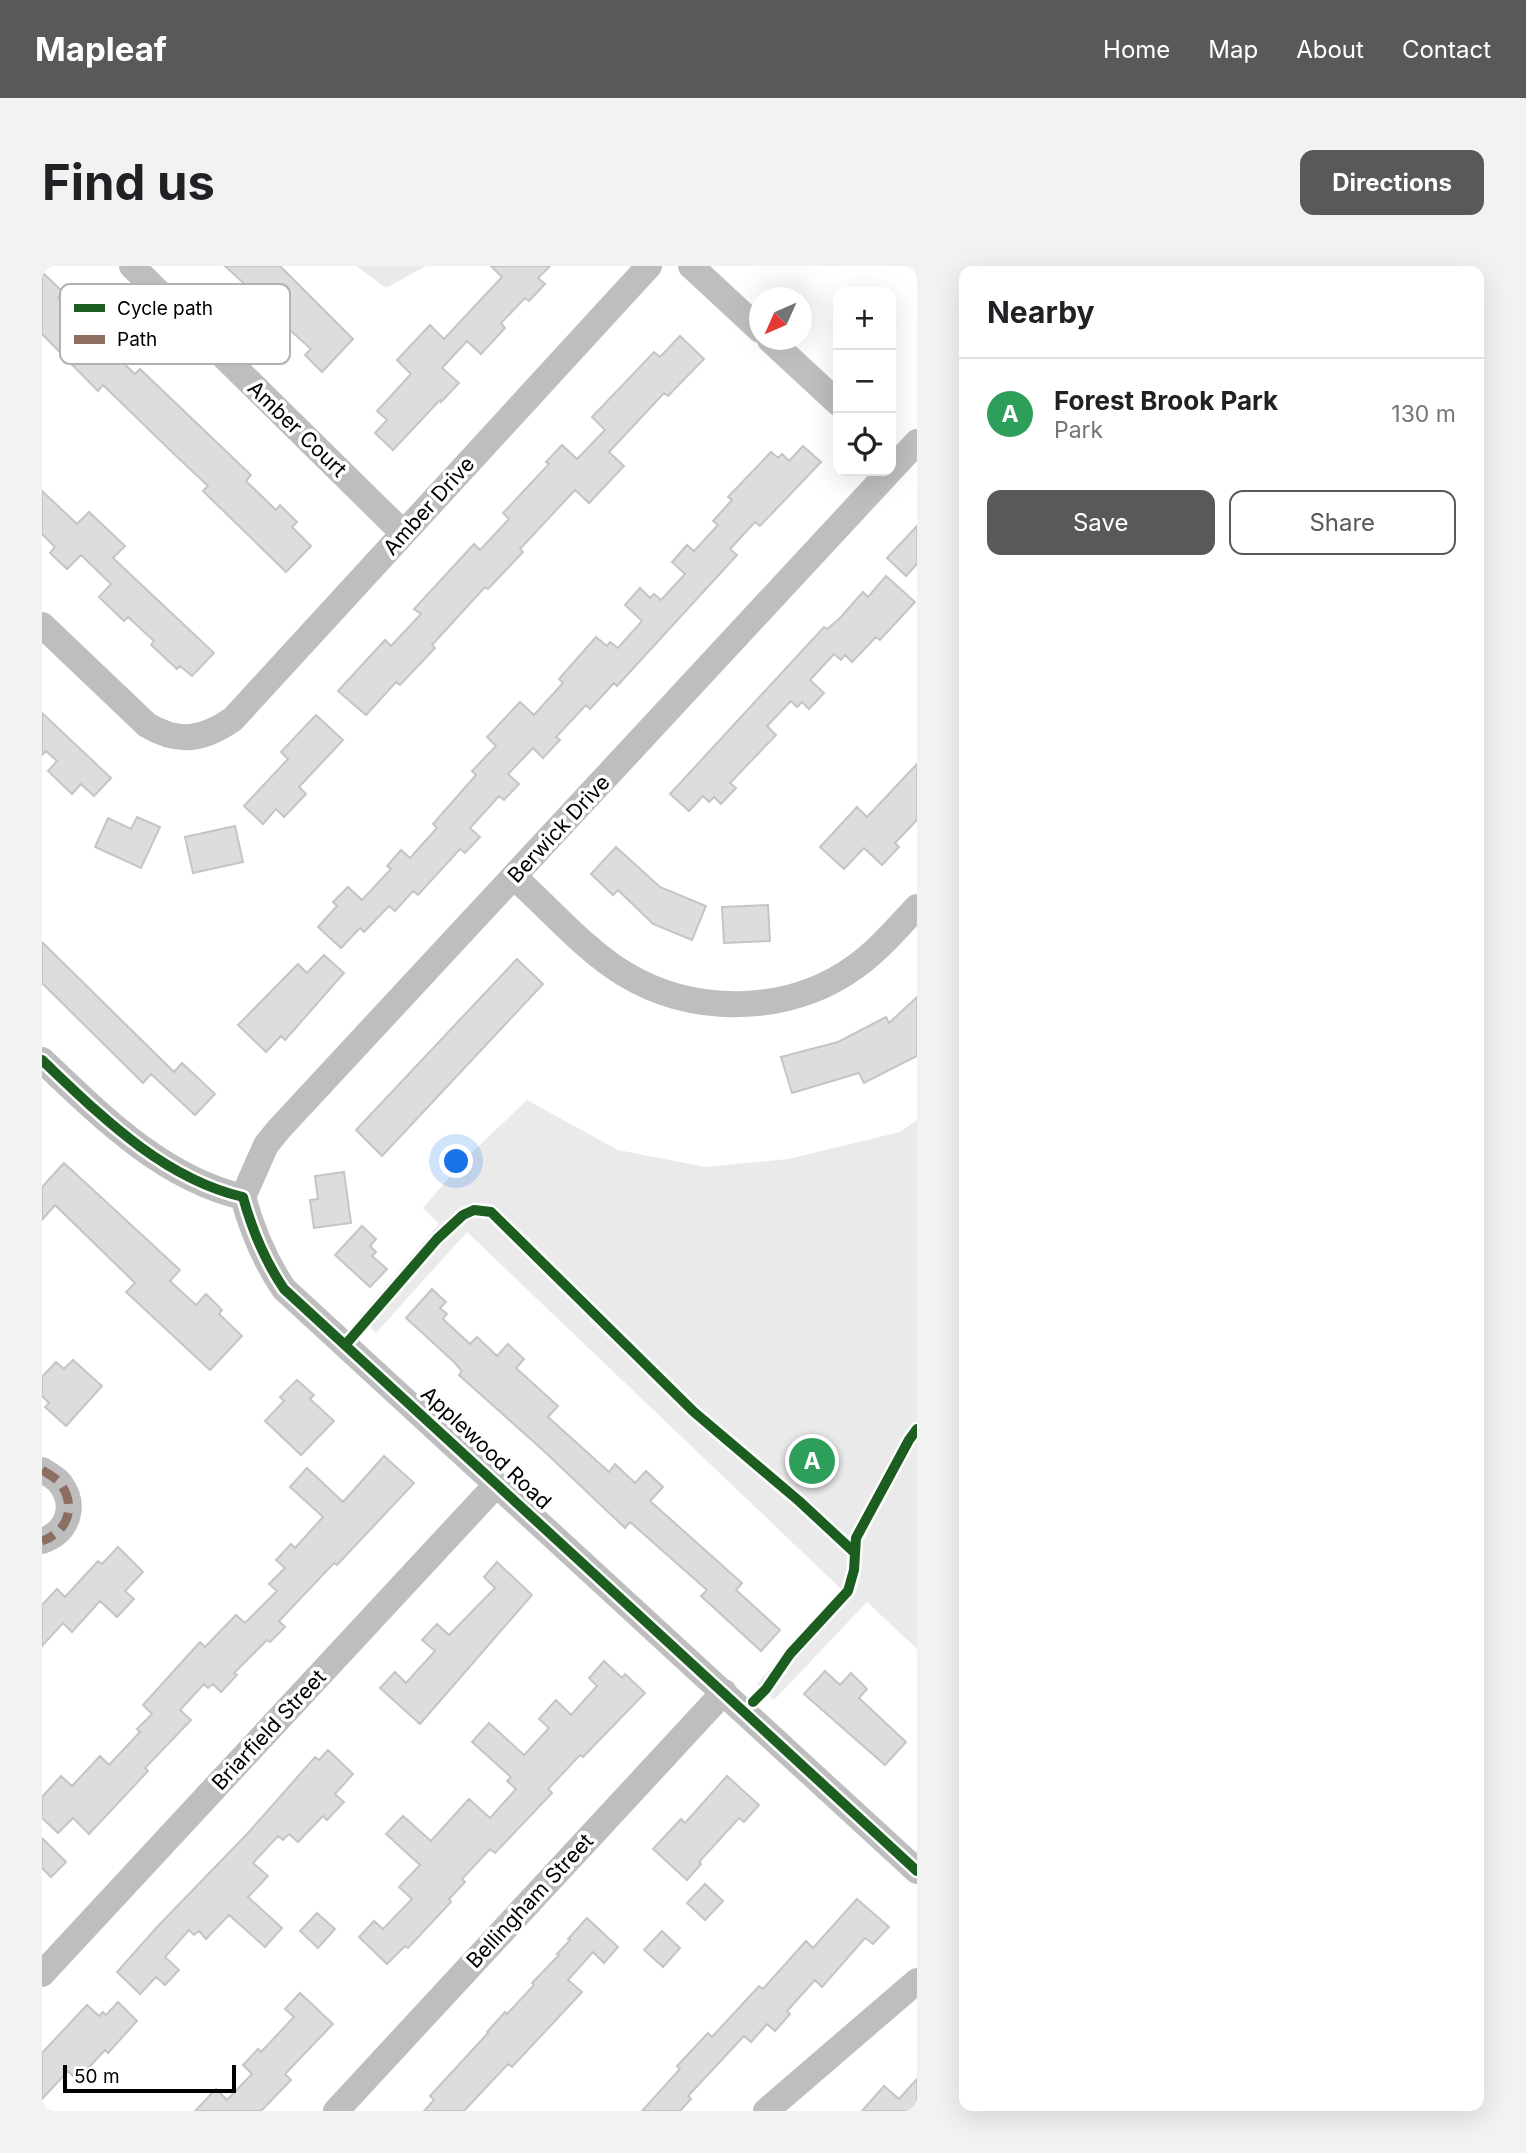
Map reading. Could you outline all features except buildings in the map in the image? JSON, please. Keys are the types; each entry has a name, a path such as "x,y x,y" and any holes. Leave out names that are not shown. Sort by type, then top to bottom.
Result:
{"street":[{"name":"Amber Court","path":"132,266 150,284"},
{"name":"Amber Drive","path":"42,625 147,725 169,735 190,738 215,732 233,719 649,266"},
{"path":"691,266 749,320"},
{"path":"781,350 833,398"},
{"name":"Amber Court","path":"231,364 403,533"},
{"name":"Berwick Drive","path":"243,1197 261,1154 279,1129 898,459"},
{"path":"514,877 604,960 623,973 678,998 715,1004 754,1004 783,999 827,984 871,955 917,907"},
{"path":"42,1060 130,1139 191,1178 220,1192 243,1197"},
{"name":"Applewood Road","path":"243,1197 258,1240 284,1289 917,1871"},
{"path":"42,1470 60,1482 68,1502 68,1520 56,1536 42,1541"},
{"name":"Briarfield Street","path":"42,1974 496,1485"},
{"name":"Bellingham Street","path":"336,2111 724,1692"},
{"path":"766,2111 917,1982"}],"shaded area":[{"path":"356,266 426,266 386,288"},
{"path":"527,1100 618,1150 706,1167 788,1159 900,1132 917,1120 917,1649 867,1602 774,1700 757,1684 840,1588 467,1232 376,1333 359,1317 439,1224 423,1208 464,1160"}],"marked path":[{"path":"42,1470 60,1483 69,1509 64,1525 42,1541"}],"cycle path":[{"path":"42,1060 110,1123 159,1160 213,1188 243,1197 260,1245 284,1289 917,1871"},
{"path":"346,1344 437,1239 463,1215 474,1210 491,1212 694,1412 799,1501 855,1553"},
{"path":"753,1702 766,1689 790,1654 848,1591 854,1570 856,1538 917,1429"}],"place":[{"name":"Forest Brook Park","path":"812,1461"}]}
